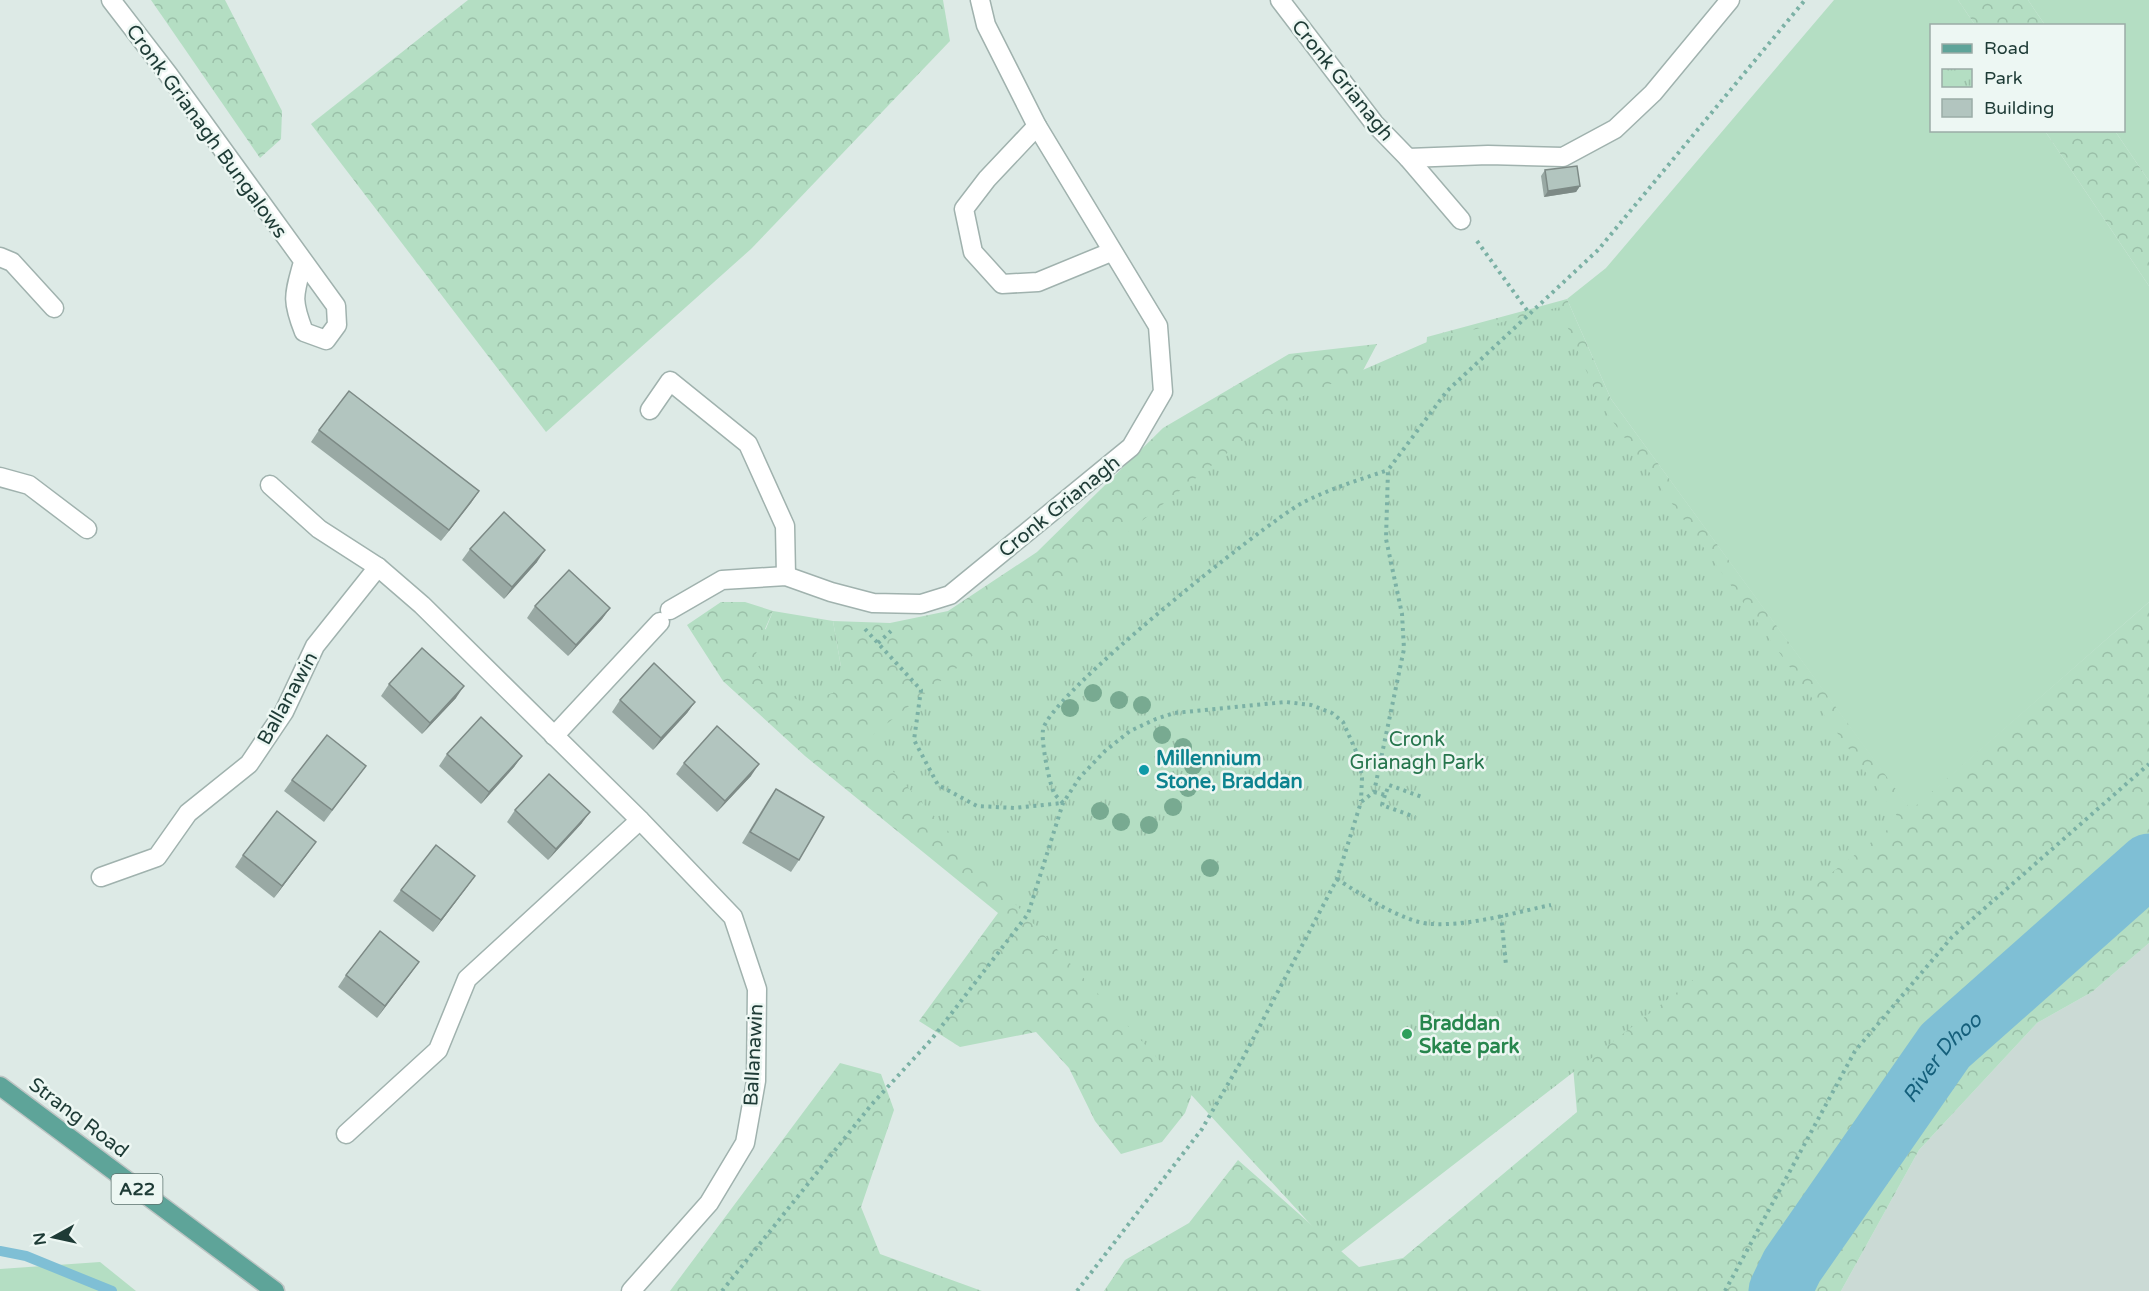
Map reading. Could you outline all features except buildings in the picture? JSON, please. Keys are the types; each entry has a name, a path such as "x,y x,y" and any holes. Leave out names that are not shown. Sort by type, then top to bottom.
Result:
{"main road":[{"name":"Strang Road","path":"0,1086 275,1291"}],"street":[{"name":"Cronk Grianagh Bungalows","path":"111,0 168,74 303,262"},
{"name":"Cronk Grianagh","path":"554,736 665,616 722,580 786,576 831,592 873,603 921,604 950,595 1131,447 1163,392 1158,327 1037,126 986,25 980,0"},
{"name":"Cronk Grianagh","path":"1280,0 1374,123 1408,158 1461,220"},
{"name":"Cronk Grianagh","path":"1408,158 1488,155 1563,157 1615,129 1653,93 1730,0"},
{"path":"1037,126 987,179 964,210 973,252 1002,284 1038,282 1111,252"},
{"path":"0,257 12,262 54,308"},
{"path":"650,410 670,381 748,444 785,526 786,576"},
{"path":"0,477 29,485 87,529"},
{"name":"Ballanawin","path":"270,485 319,529 378,567 422,606 640,820 733,916 757,990 756,1081 745,1143 709,1203 631,1291"},
{"name":"Ballanawin","path":"101,877 157,857 188,813 249,764 284,712 315,646 378,567"},
{"path":"346,1134 438,1050 467,980 640,820"}],"path":[{"path":"1063,803 1054,792 1046,762 1043,729 1051,712 1111,655 1246,541 1301,504 1327,491 1388,470 1447,391 1598,250 1805,0"},
{"path":"1461,220 1529,313"},
{"path":"1361,802 1374,792 1404,649 1402,614 1386,539 1388,470"},
{"path":"886,651 921,690 914,740 938,785 977,806 1014,808 1063,803"},
{"path":"722,1291 872,1104 931,1040 1028,914 1063,803 1080,777 1105,751 1130,731 1174,713 1286,702 1311,705 1332,713 1344,722 1359,758 1362,778 1361,802 1337,879 1243,1058 1202,1129 1077,1291"},
{"path":"1725,1291 1855,1051 1952,937 2149,764"},
{"path":"1415,817 1382,805 1385,795 1389,784 1422,796"},
{"path":"1374,792 1385,795"},
{"path":"1337,879 1401,915 1430,924 1460,924 1551,905"},
{"path":"1501,915 1506,965"}],"shaded area":[{"path":"2149,943 2149,1291 1841,1291 1919,1150 2037,1023 2092,992"}],"green space":[{"path":"151,0 225,0 282,111 281,139 260,158"},
{"path":"468,0 943,0 950,41 751,249 546,432 311,124"},
{"path":"1834,0 1958,0 1974,24 1930,24 1930,132 2046,132 2149,286 2149,602 1911,811 1611,399 1567,299 1606,268"},
{"path":"1958,0 2028,0 2044,24 1974,24"},
{"path":"2028,0 2149,0 2149,181 2116,132 2125,132 2125,24 2044,24"},
{"path":"2046,132 2116,132 2149,181 2149,286"},
{"path":"1567,299 1611,399 1911,810 2149,602 2149,943 2092,992 2037,1023 1919,1150 1841,1291 1104,1291 1125,1260 1189,1223 1238,1160 1359,1267 1403,1258 1577,1112 1569,1022 1424,372 1427,337"},
{"name":"Cronk Grianagh Park","path":"1559,307 1601,405 1900,820 1338,1254 865,741 1294,400 1427,342"},
{"path":"1377,344 1348,399 1199,1075 1185,1113 1162,1142 1121,1154 1095,1121 1069,1068 1036,1032 960,1047 919,1021 998,913 805,756 723,681 687,625 721,602 745,602 773,611 765,629 841,667 833,621 890,623 948,611 1037,552 1163,428 1289,354"},
{"path":"773,611 833,621 841,667 833,693 801,702 778,688 753,661"},
{"path":"840,1063 881,1074 894,1110 861,1207 880,1254 982,1291 670,1291"},
{"path":"100,1262 136,1291 0,1291 0,1269"}],"waterway":[{"name":"River Dhoo","path":"1780,1291 1792,1266 1945,1046 2149,865"},
{"path":"0,1251 26,1256 112,1291"}],"place":[{"name":"Millennium Stone, Braddan","path":"1144,770"},
{"name":"Braddan Skate park","path":"1407,1034"}]}
